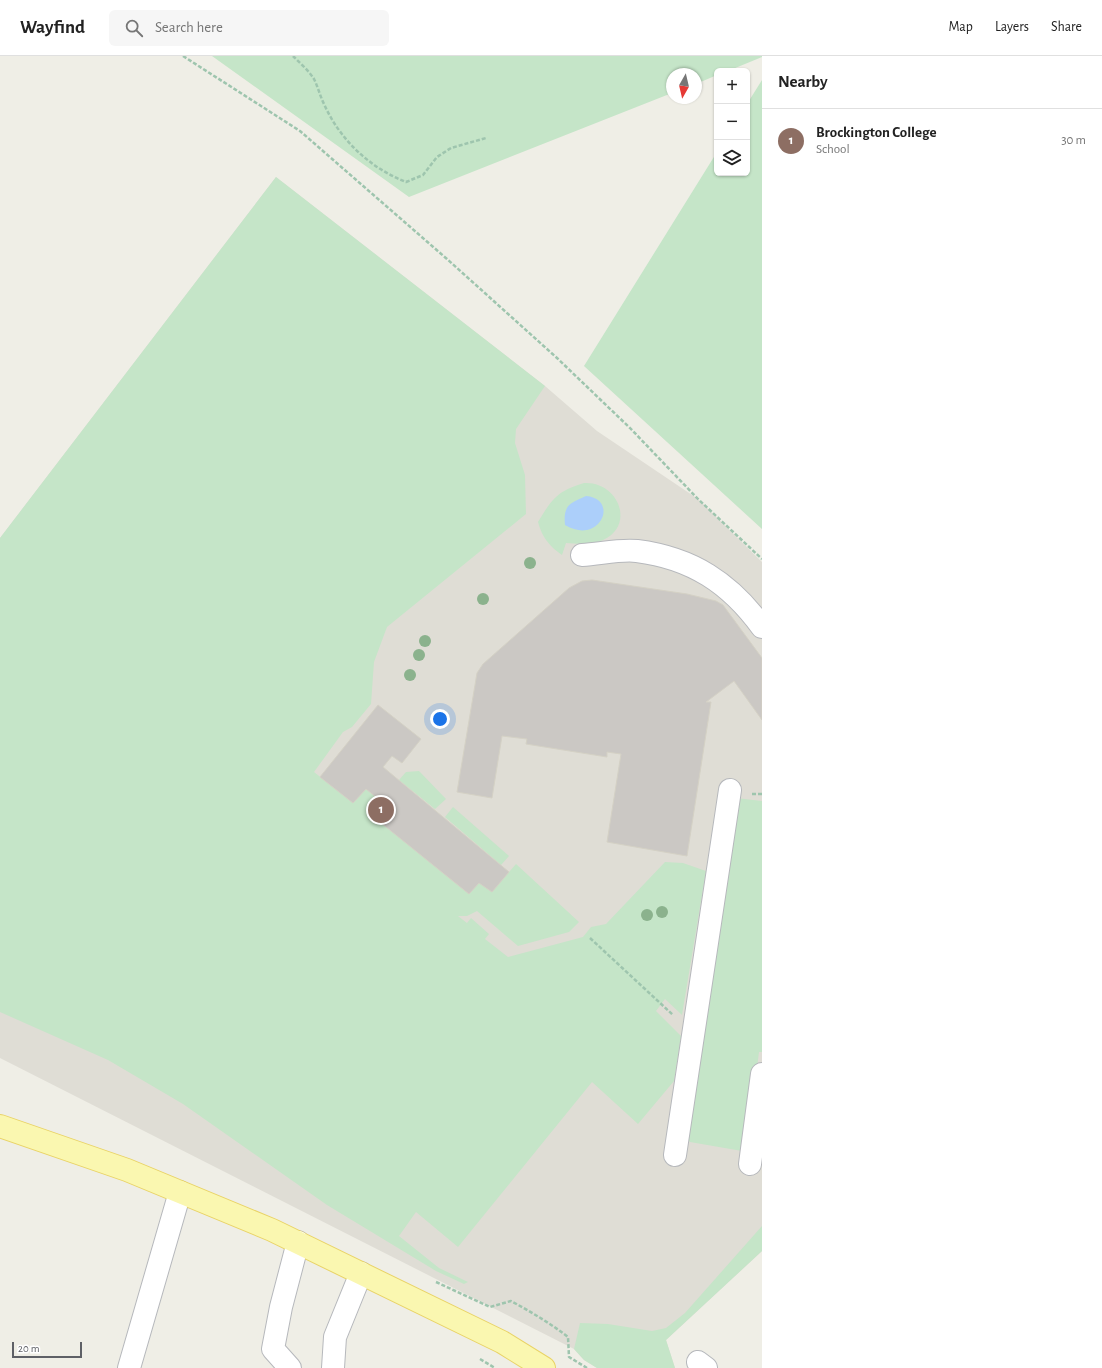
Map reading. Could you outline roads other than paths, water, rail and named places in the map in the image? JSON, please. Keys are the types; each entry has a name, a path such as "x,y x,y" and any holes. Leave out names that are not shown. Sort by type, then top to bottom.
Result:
{"main road":[{"path":"0,1126 127,1170 272,1230 502,1342 544,1368"}],"lane":[{"path":"582,555 636,551 678,559 716,579 756,619 762,628"},
{"path":"675,1154 730,790"},
{"path":"750,1164 762,1074"},
{"path":"129,1368 180,1192"},
{"path":"290,1368 273,1349 281,1307 298,1242"},
{"path":"333,1368 335,1337 360,1273"}],"water":[{"path":"586,496 596,499 602,505 604,512 601,520 596,526 588,530 577,530 565,525 565,513 569,506"}],"place":[{"name":"Brockington College","path":"381,810"}]}
